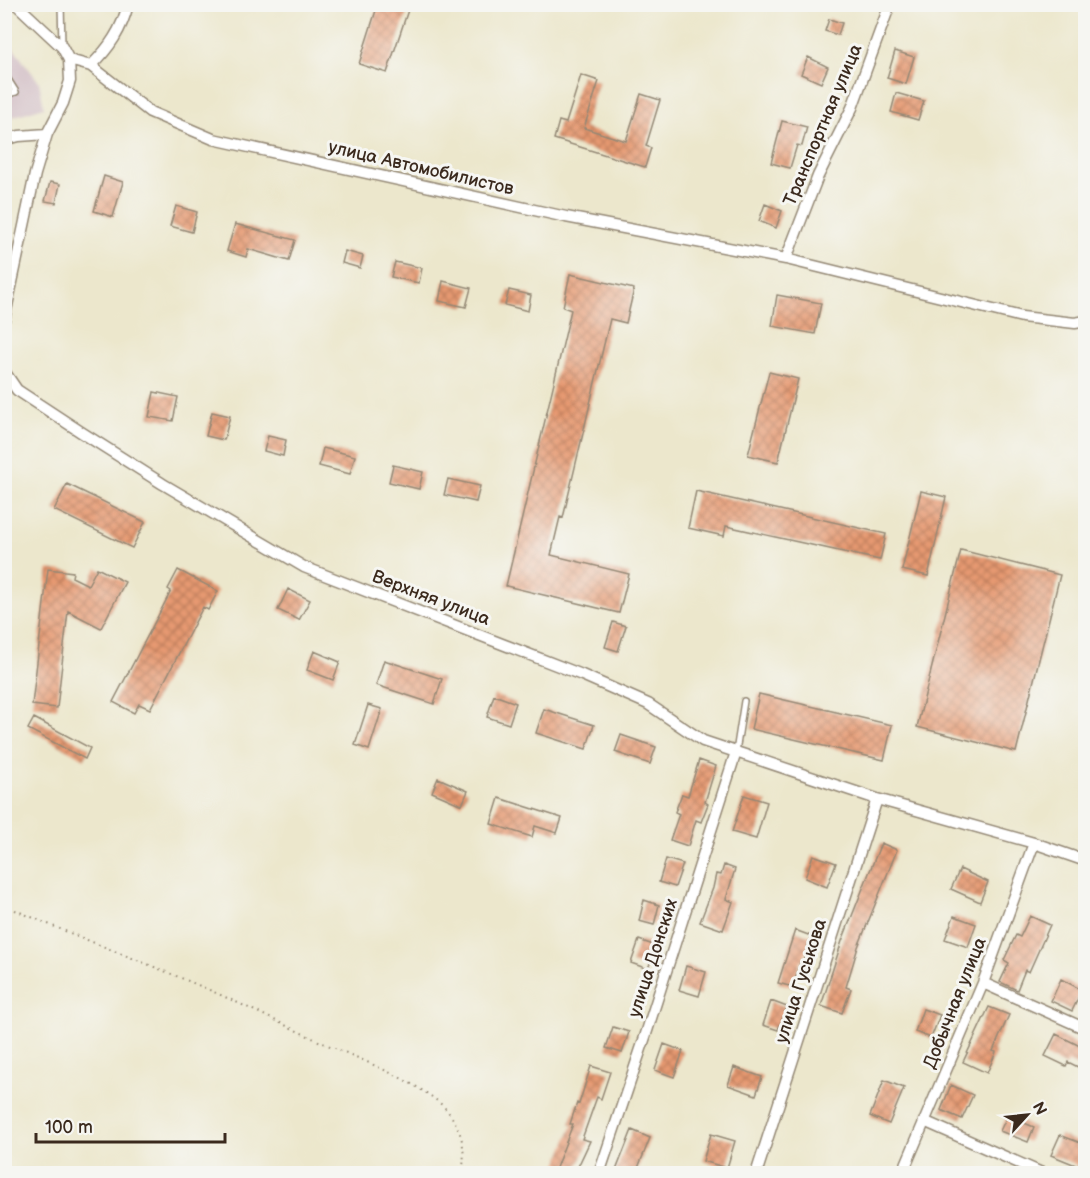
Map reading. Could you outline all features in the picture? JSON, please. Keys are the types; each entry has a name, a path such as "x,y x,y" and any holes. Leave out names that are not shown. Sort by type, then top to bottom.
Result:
{"street":[{"path":"4,320 35,174 47,134 63,103 70,81 69,60 62,47 16,4"},
{"path":"91,66 109,47 119,32 128,4"},
{"name":"Транспортная улица","path":"786,259 818,176 852,108 890,4"},
{"name":"улица Автомобилистов","path":"69,60 91,66 150,112 213,139 566,217 786,259 1022,317 1075,323 1086,321"},
{"path":"4,140 19,136 47,134"},
{"name":"Верхняя улица","path":"4,371 17,390 81,432 163,484 304,567 582,675 648,704 704,741 876,799 1034,843 1086,861"},
{"name":"улица Донских","path":"599,1173 736,752"},
{"name":"улица Гуськова","path":"756,1173 876,799"},
{"name":"Добычная улица","path":"902,1173 982,983 1034,843"},
{"path":"982,983 1086,1029"},
{"path":"924,1121 1044,1173"}],"lane":[{"path":"60,4 62,47"},
{"path":"4,73 16,92 4,95"},
{"path":"736,752 744,701"}],"path":[{"path":"4,905 207,989 376,1067 424,1092 448,1112 462,1135 465,1156 462,1173"}],"shaded area":[{"path":"4,36 39,82 44,107 5,119"}],"building":[{"path":"378,4 410,4 387,73 359,64"},
{"path":"829,19 842,23 838,35 825,31"},
{"path":"895,51 914,57 906,84 887,78"},
{"path":"808,57 828,67 821,83 801,74"},
{"path":"581,75 599,81 584,128 626,141 641,94 660,100 646,146 651,148 645,167 554,139 559,121 566,123"},
{"path":"896,93 924,101 918,120 891,112"},
{"path":"782,121 807,127 802,146 797,145 790,168 771,163"},
{"path":"104,176 123,182 113,217 94,211"},
{"path":"50,182 60,184 56,203 45,201"},
{"path":"765,204 782,211 776,228 759,221"},
{"path":"176,206 197,212 192,232 170,226"},
{"path":"235,224 295,240 289,261 248,249 246,257 227,251"},
{"path":"345,251 363,256 360,268 342,263"},
{"path":"395,262 422,268 419,283 391,277"},
{"path":"570,274 634,289 626,323 610,319 563,518 560,517 551,555 629,574 619,613 506,586 571,310 563,307"},
{"path":"443,281 471,288 466,307 439,301"},
{"path":"509,290 531,295 528,311 505,305"},
{"path":"777,295 821,303 815,334 772,326"},
{"path":"769,372 798,379 778,462 748,455"},
{"path":"154,392 178,397 173,421 149,417"},
{"path":"212,412 230,416 224,440 206,436"},
{"path":"268,436 286,440 283,456 264,451"},
{"path":"323,448 355,456 350,474 319,466"},
{"path":"393,465 423,472 419,489 389,482"},
{"path":"448,479 480,486 476,502 444,495"},
{"path":"67,484 145,522 132,548 54,510"},
{"path":"696,491 886,534 880,560 726,526 724,536 688,528"},
{"path":"921,491 946,497 928,576 902,570"},
{"path":"961,550 1060,575 1016,752 917,727"},
{"path":"97,568 125,582 101,628 68,611 57,708 32,705 48,569 73,572 72,577 88,585"},
{"path":"178,570 218,591 208,610 203,607 150,709 139,704 134,713 113,702 171,591 168,589"},
{"path":"288,589 310,600 299,620 278,610"},
{"path":"613,622 626,626 618,651 605,647"},
{"path":"314,651 340,662 333,680 307,670"},
{"path":"384,660 442,679 434,704 376,685"},
{"path":"759,694 892,725 884,760 751,729"},
{"path":"494,695 516,703 509,724 487,717"},
{"path":"368,705 382,709 369,750 355,745"},
{"path":"544,709 594,725 586,749 536,733"},
{"path":"34,718 90,748 85,759 28,729"},
{"path":"621,735 656,747 650,764 615,752"},
{"path":"699,760 716,766 705,802 708,804 701,822 696,820 688,846 670,840 679,814 675,812 682,794 688,796"},
{"path":"438,778 468,791 462,805 432,792"},
{"path":"744,795 767,802 756,839 732,832"},
{"path":"499,798 562,818 557,833 535,826 532,837 491,824"},
{"path":"881,843 897,850 858,947 846,987 851,989 842,1013 821,1006 842,941"},
{"path":"813,855 836,863 827,887 805,878"},
{"path":"666,859 683,864 675,887 659,882"},
{"path":"724,865 735,869 726,899 733,902 723,930 700,922 716,874 721,875"},
{"path":"960,869 988,882 980,902 951,889"},
{"path":"644,900 659,905 654,925 639,921"},
{"path":"954,916 976,924 968,947 945,939"},
{"path":"1030,916 1050,925 1029,972 1025,970 1017,990 1000,982 1009,963 1004,960 1016,935 1020,937"},
{"path":"795,930 811,936 793,987 778,983"},
{"path":"639,940 656,946 648,969 631,963"},
{"path":"686,966 706,972 699,996 679,990"},
{"path":"1061,979 1082,990 1072,1011 1051,1001"},
{"path":"771,1001 787,1007 778,1030 763,1025"},
{"path":"989,1007 1009,1015 993,1051 996,1052 987,1073 963,1062"},
{"path":"923,1009 940,1015 931,1038 915,1032"},
{"path":"613,1027 629,1032 622,1053 606,1048"},
{"path":"1056,1034 1086,1049 1086,1071 1068,1062 1066,1066 1045,1056"},
{"path":"664,1044 683,1051 674,1077 655,1070"},
{"path":"591,1066 610,1072 601,1099 597,1097 582,1139 590,1141 575,1173 554,1173 573,1124 570,1124"},
{"path":"734,1067 762,1077 756,1095 728,1085"},
{"path":"884,1080 904,1088 889,1124 870,1116"},
{"path":"951,1085 973,1095 962,1119 941,1110"},
{"path":"1007,1116 1034,1127 1028,1142 1000,1131"},
{"path":"632,1130 650,1138 636,1173 615,1173"},
{"path":"711,1134 735,1141 727,1168 703,1161"},
{"path":"1060,1135 1086,1145 1078,1166 1051,1155"}]}
